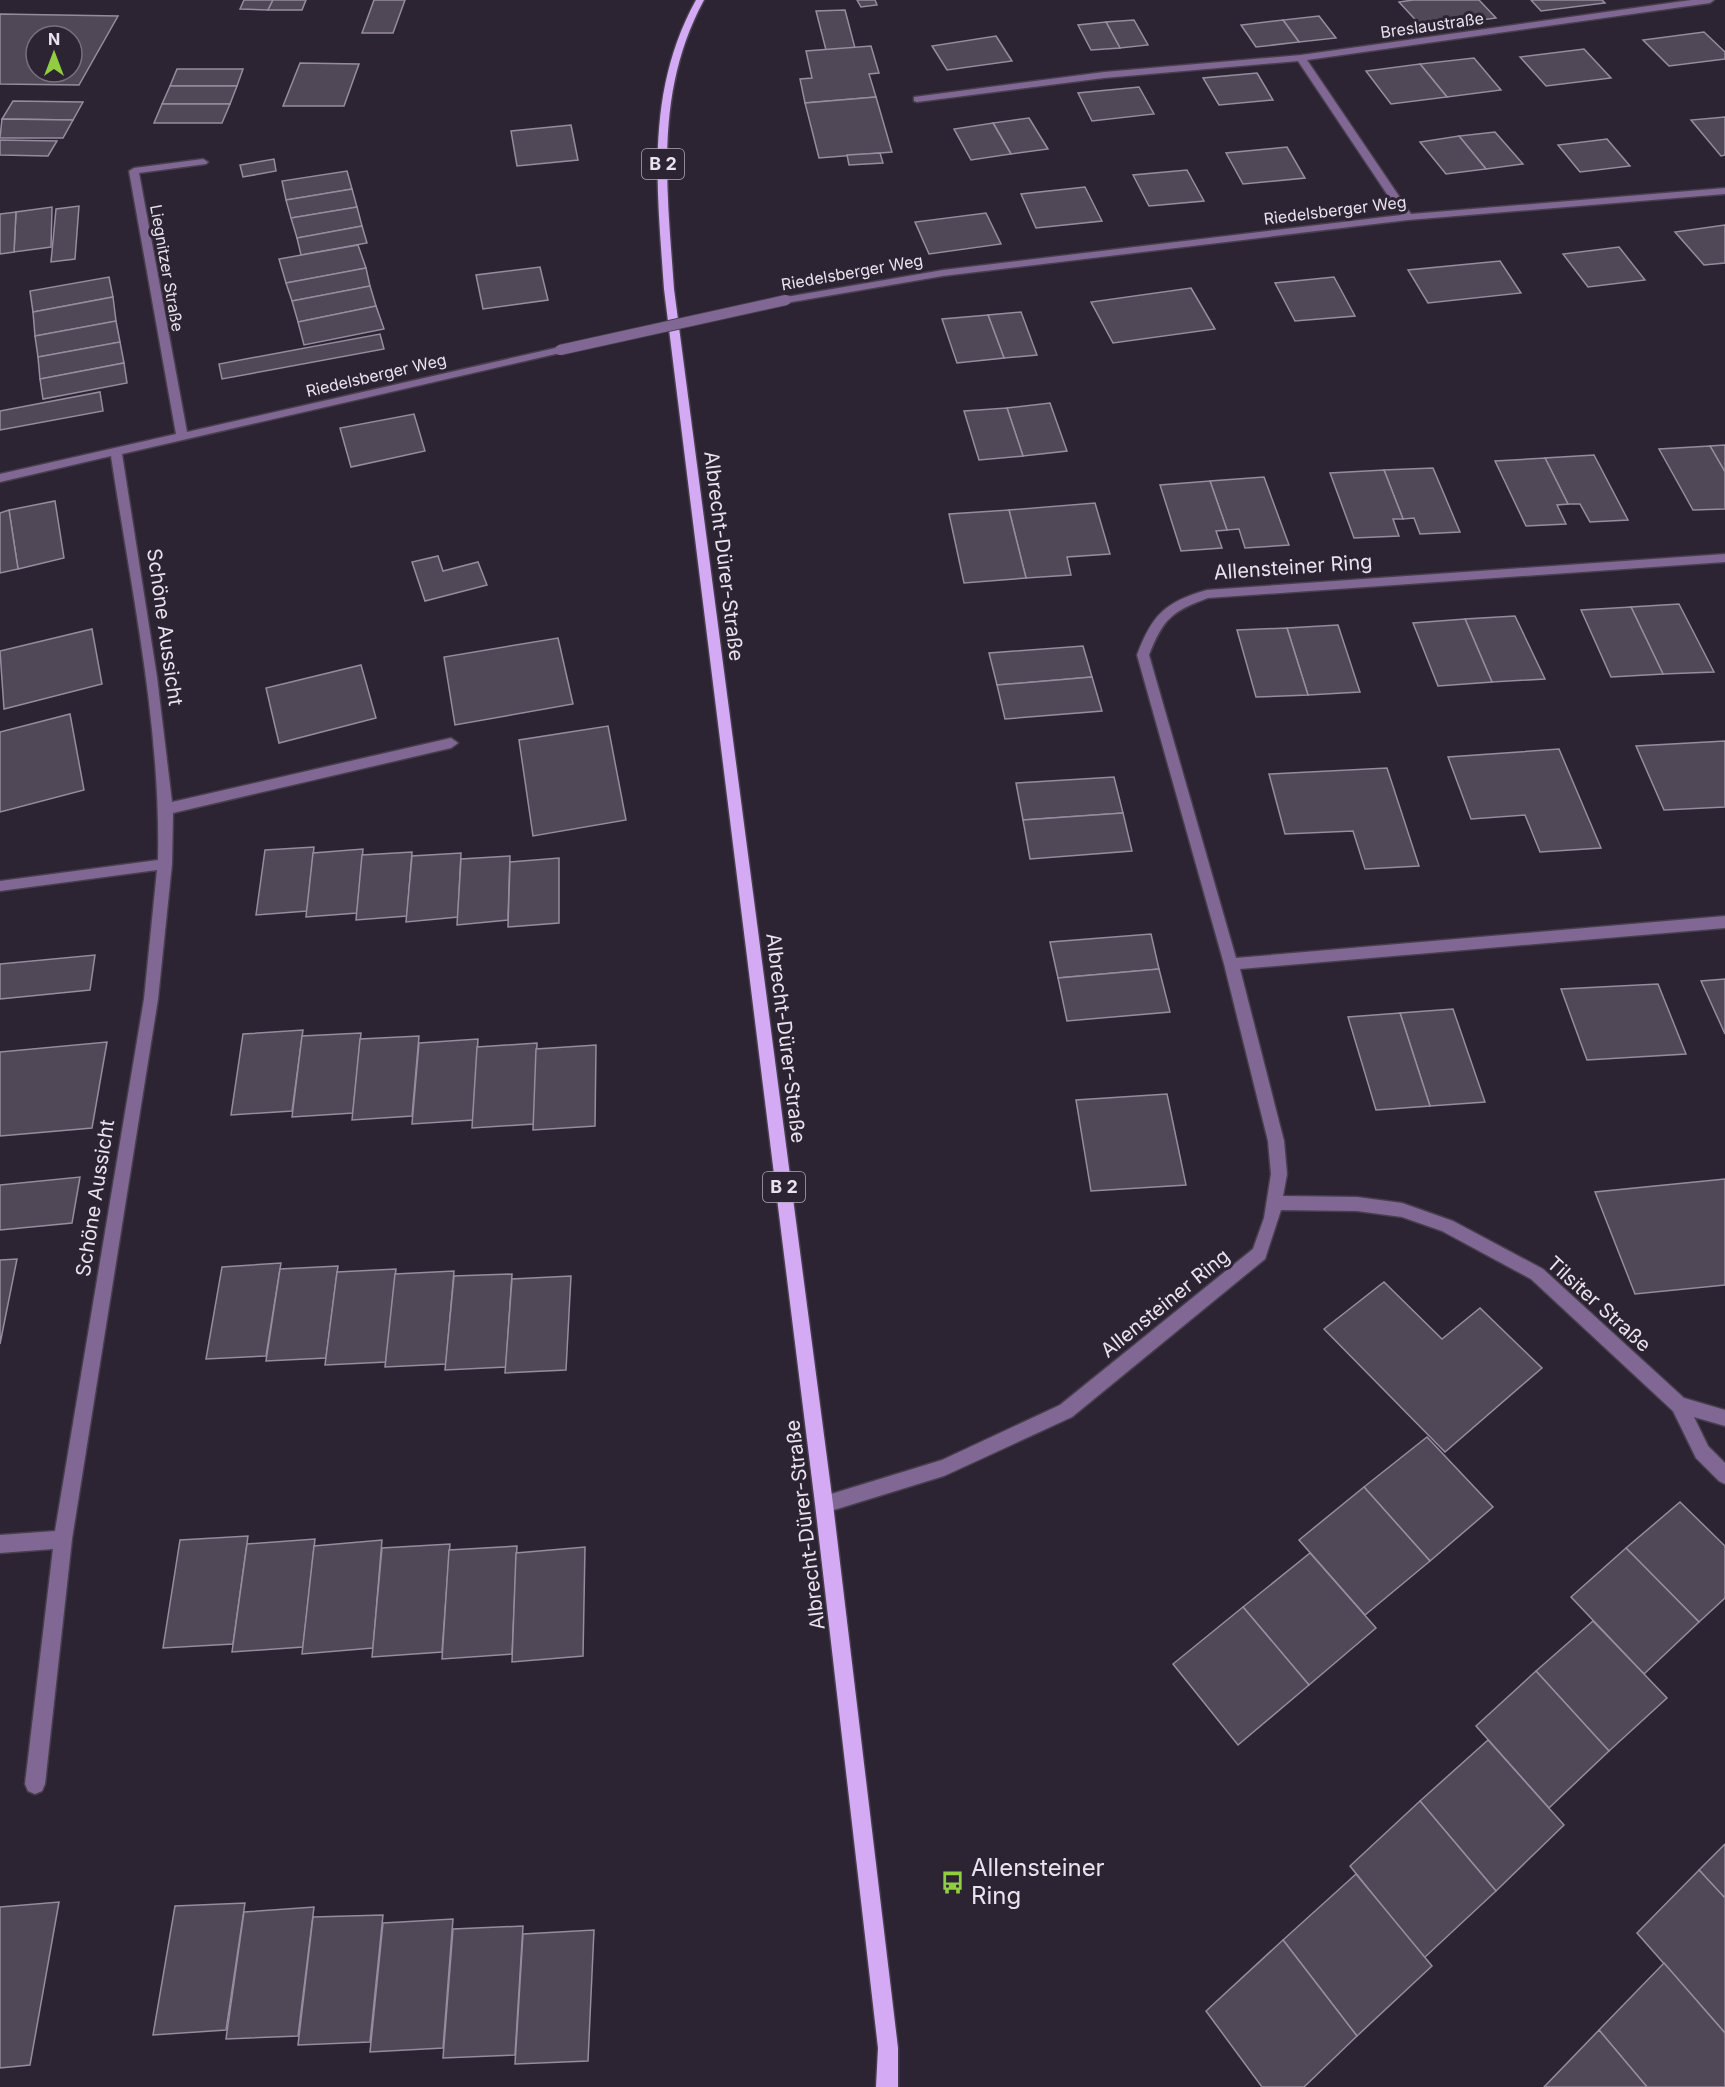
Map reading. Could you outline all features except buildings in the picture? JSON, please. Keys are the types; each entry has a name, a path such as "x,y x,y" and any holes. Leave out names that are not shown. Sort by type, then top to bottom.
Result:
{"main road":[{"name":"Albrecht-Dürer-Straße","path":"700,0 690,15 679,40 665,111 663,210 669,289 824,1504 888,2049 887,2087"}],"street":[{"name":"Breslaustraße","path":"917,99 1104,75 1301,58 1710,0"},
{"path":"1301,58 1408,217"},
{"name":"Liegnitzer Straße","path":"182,438 134,171 203,162"},
{"name":"Riedelsberger Weg","path":"0,478 786,300 943,273 1408,217 1725,191"},
{"name":"Schöne Aussicht","path":"35,1784 63,1539 151,999 165,864 166,809 152,677 116,453"},
{"name":"Allensteiner Ring","path":"824,1504 944,1468 1066,1410 1259,1254 1272,1218 1279,1174 1276,1141 1231,963 1143,655 1154,624 1174,606 1207,594 1725,558"},
{"path":"166,809 451,743"},
{"path":"0,886 165,864"},
{"path":"1231,963 1725,922"},
{"name":"Tilsiter Straße","path":"1274,1202 1357,1204 1391,1208 1447,1226 1537,1274 1679,1405 1702,1452 1725,1475"},
{"name":"Tilsiter Straße","path":"1679,1405 1725,1418"},
{"path":"0,1544 63,1539"}],"place":[{"name":"Allensteiner Ring","path":"953,1882"}]}
